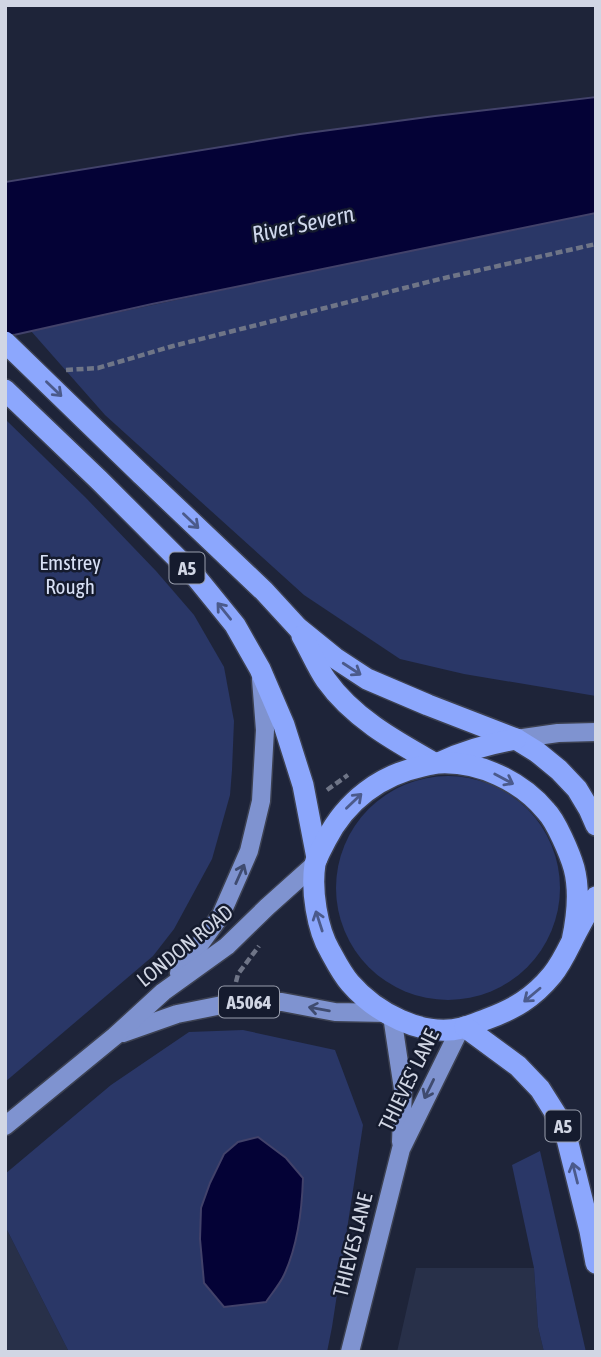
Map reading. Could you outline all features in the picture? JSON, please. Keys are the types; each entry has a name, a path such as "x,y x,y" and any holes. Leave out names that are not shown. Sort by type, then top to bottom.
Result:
{"highway":[{"name":"A5","path":"5,342 264,591 298,628 335,657 367,679 516,739"},
{"name":"A5","path":"5,390 196,577 235,625 261,669 284,724 303,785 316,861"},
{"path":"298,628 326,680 349,705 390,738 436,763 469,766 499,775 525,791 548,812 575,869 577,909 572,941"},
{"path":"596,825 590,809 577,789 537,752 516,739 486,744 436,763 411,768 384,779 364,792 344,811 330,833 316,861 314,888 315,910 328,948 348,981 366,999 389,1015 433,1029 462,1028 510,1011 521,1004 553,974 596,897"},
{"name":"A5","path":"462,1028 518,1066 540,1089 564,1127 596,1263"}],"main road":[{"path":"163,992 221,915 249,851 261,801 265,730 261,669"},
{"path":"516,739 558,733 596,732"},
{"name":"LONDON ROAD","path":"5,1126 115,1036 163,992 227,946 316,861"},
{"name":"LONDON ROAD","path":"115,1036 177,1014 237,1002 282,1002 335,1012 389,1015"},
{"name":"THIEVES' LANE","path":"389,1015 402,1089 401,1149"},
{"name":"THIEVES' LANE","path":"401,1149 462,1028"},
{"name":"THIEVES LANE","path":"350,1352 401,1149"}],"path":[{"path":"58,370 98,368 173,346 440,279 596,244"}],"shaded area":[{"path":"5,1226 69,1352 5,1352"},
{"path":"416,1268 534,1268 538,1327 544,1352 397,1352"}],"green space":[{"path":"596,213 596,696 464,674 400,659 304,595 105,415 31,331 421,248"},
{"name":"Emstrey Rough","path":"5,419 86,498 194,615 224,667 234,721 230,795 212,859 174,929 153,956 5,1082"},
{"path":"448,776 470,778 501,789 519,801 535,817 547,835 555,856 560,888 558,910 547,941 535,959 519,975 501,987 480,995 448,1000 426,998 395,987 377,975 361,959 349,941 341,920 336,888 338,866 349,835 361,817 377,801 395,789 416,781"},
{"path":"243,1030 335,1050 363,1125 327,1352 69,1352 5,1226 5,1174 111,1085 189,1032","holes":["210,1183 204,1283 200,1239 201,1208"]},
{"path":"540,1151 586,1352 544,1352 538,1327 534,1268 512,1165"}],"water":[{"name":"River Severn","path":"596,97 596,213 152,304 5,337 5,182 300,134"},
{"path":"258,1137 286,1158 303,1178 298,1228 284,1275 266,1302 224,1307 204,1283 200,1239 201,1208 224,1154 238,1142"}]}
